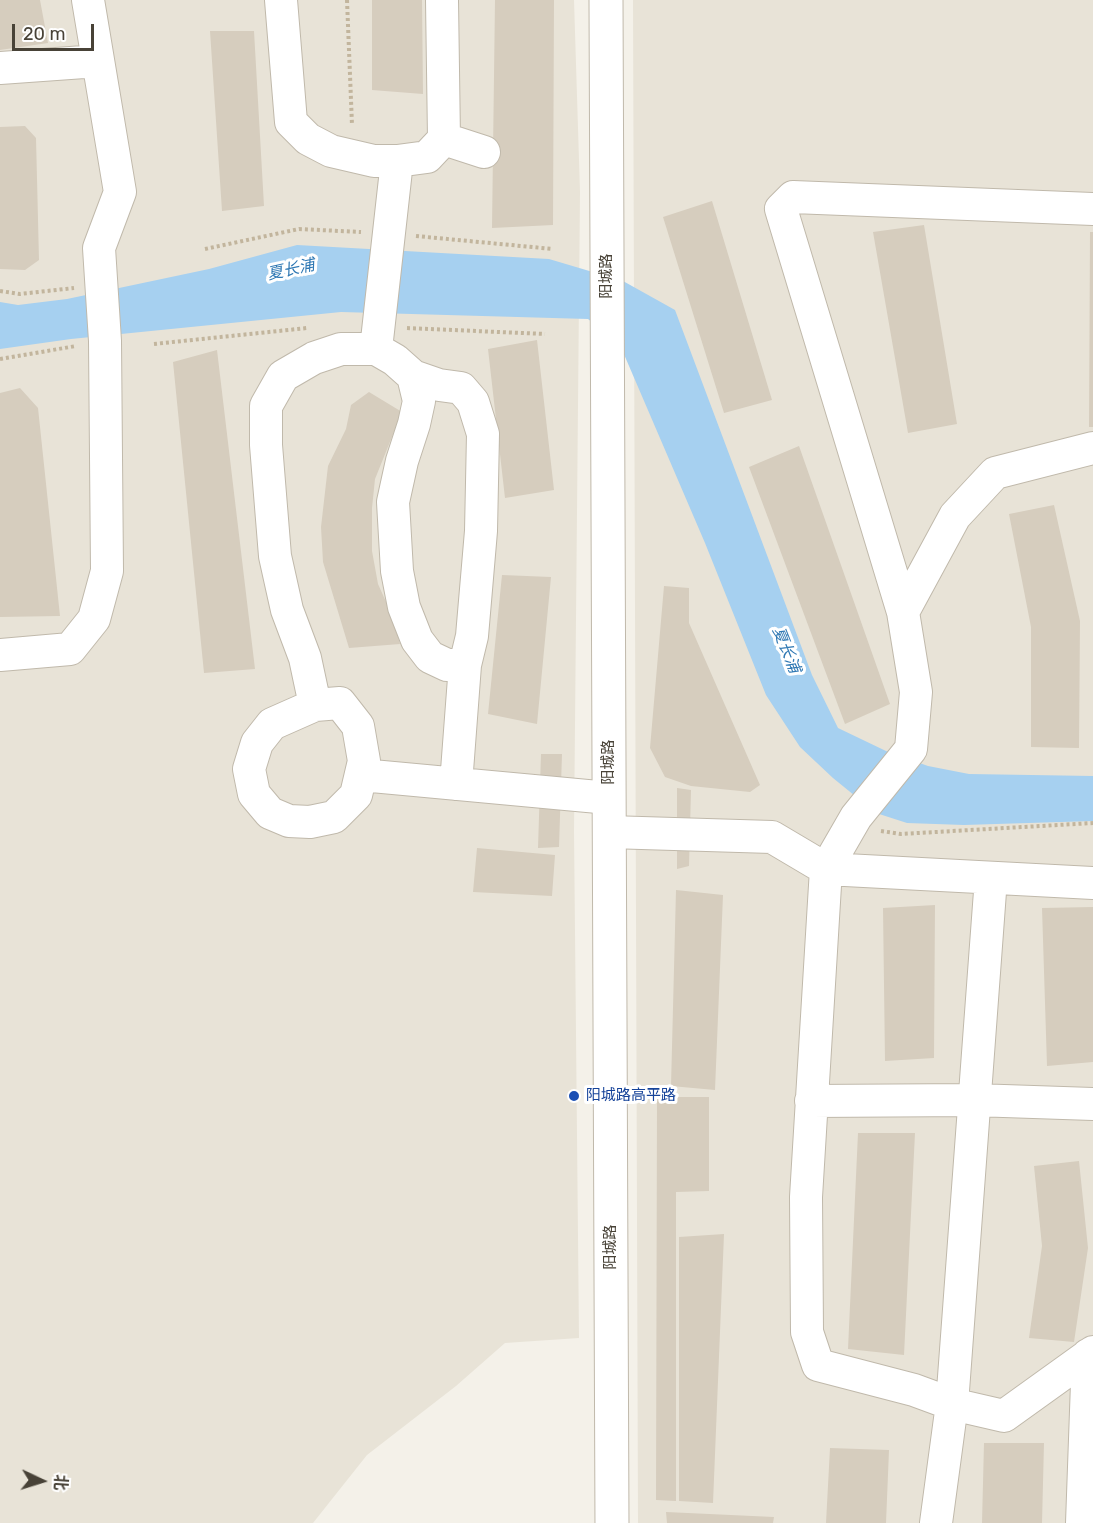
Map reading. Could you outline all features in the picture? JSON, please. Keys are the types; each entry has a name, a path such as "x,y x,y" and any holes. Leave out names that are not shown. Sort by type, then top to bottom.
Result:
{"street":[{"path":"0,655 70,649 94,619 107,571 105,341 99,248 120,192 88,0"},
{"path":"281,0 291,122 308,139 331,152 374,161 427,157 444,139 442,0"},
{"name":"阳城路","path":"606,0 612,1523"},
{"path":"0,68 98,61"},
{"path":"444,139 484,152"},
{"path":"397,161 378,338 395,360 413,376 439,385 461,388 473,402 483,434 481,531 471,636 465,665 456,784"},
{"path":"1090,1353 1004,1416 952,1404 914,1390 818,1365 807,1332 806,1197 826,869 854,821 911,748 916,692 903,612 781,209 793,197 1093,209"},
{"path":"315,705 304,658 287,610 275,556 266,446 266,406 283,376 314,358 378,338"},
{"path":"413,376 419,401 393,502 397,571 404,607 417,640 429,657 447,665 465,665"},
{"path":"903,612 955,516 995,473 1093,448"},
{"path":"340,704 358,726 364,761 361,775 356,795 333,817 310,822 290,821 270,813 254,794 249,769 257,743 272,724 315,705 340,704"},
{"path":"361,775 609,798"},
{"path":"609,832 772,837 826,869 1093,883"},
{"path":"936,1523 952,1404 991,878"},
{"path":"811,1101 974,1100 1093,1104"},
{"path":"1082,1523 1090,1353"}],"path":[{"path":"347,0 353,156"},
{"path":"0,291 20,294 100,285"},
{"path":"0,359 105,341"},
{"path":"854,821 901,834 1093,823"}],"shaded area":[{"path":"0,0 574,0 580,192 574,831 579,1338 505,1343 456,1386 367,1455 313,1523 0,1523"},
{"path":"633,0 1093,0 1093,1523 638,1523"}],"water":[{"name":"夏长浦","path":"297,245 549,259 623,281 675,310 812,675 838,728 886,751 928,766 969,774 1093,776 1093,821 964,825 907,823 876,813 800,747 766,695 705,543 620,345 588,319 341,312 71,339 0,349 0,302 18,305 67,299 209,269"}],"building":[{"path":"0,0 40,0 48,43 0,50"},
{"path":"372,0 422,0 423,94 372,90"},
{"path":"495,0 554,0 553,225 492,228"},
{"path":"210,31 254,31 264,206 222,211"},
{"path":"25,126 36,138 39,260 25,270 0,269 0,127"},
{"path":"712,201 772,400 724,413 663,217"},
{"path":"924,225 957,424 908,433 873,232"},
{"path":"1090,232 1093,232 1093,427 1089,427"},
{"path":"537,340 554,490 505,498 488,349"},
{"path":"217,350 255,669 204,673 173,362"},
{"path":"20,388 38,408 60,616 0,617 0,393"},
{"path":"369,392 402,412 375,479 372,508 372,551 378,584 391,613 400,644 349,648 323,562 321,527 328,466 346,429 351,405"},
{"path":"799,446 890,704 845,724 749,467"},
{"path":"1054,505 1080,621 1079,748 1031,747 1031,627 1009,514"},
{"path":"502,575 551,577 537,724 488,714"},
{"path":"664,586 689,588 689,623 760,785 750,792 691,786 665,777 650,748"},
{"path":"541,754 562,754 559,847 538,848"},
{"path":"677,788 691,790 689,866 677,869"},
{"path":"477,848 555,855 552,896 473,892"},
{"path":"676,890 723,895 715,1090 671,1086"},
{"path":"935,905 934,1058 885,1061 883,908"},
{"path":"1093,907 1093,1062 1047,1066 1042,908"},
{"path":"657,1097 709,1097 709,1191 676,1192 676,1501 656,1500"},
{"path":"858,1133 915,1133 904,1355 848,1349"},
{"path":"1079,1161 1088,1248 1074,1342 1029,1338 1042,1246 1034,1166"},
{"path":"724,1234 713,1503 679,1501 679,1237"},
{"path":"984,1443 1044,1443 1042,1523 982,1523"},
{"path":"830,1448 889,1450 886,1523 826,1523"},
{"path":"666,1512 774,1517 773,1523 667,1523"}],"place":[{"name":"阳城路高平路","path":"574,1096"}]}
